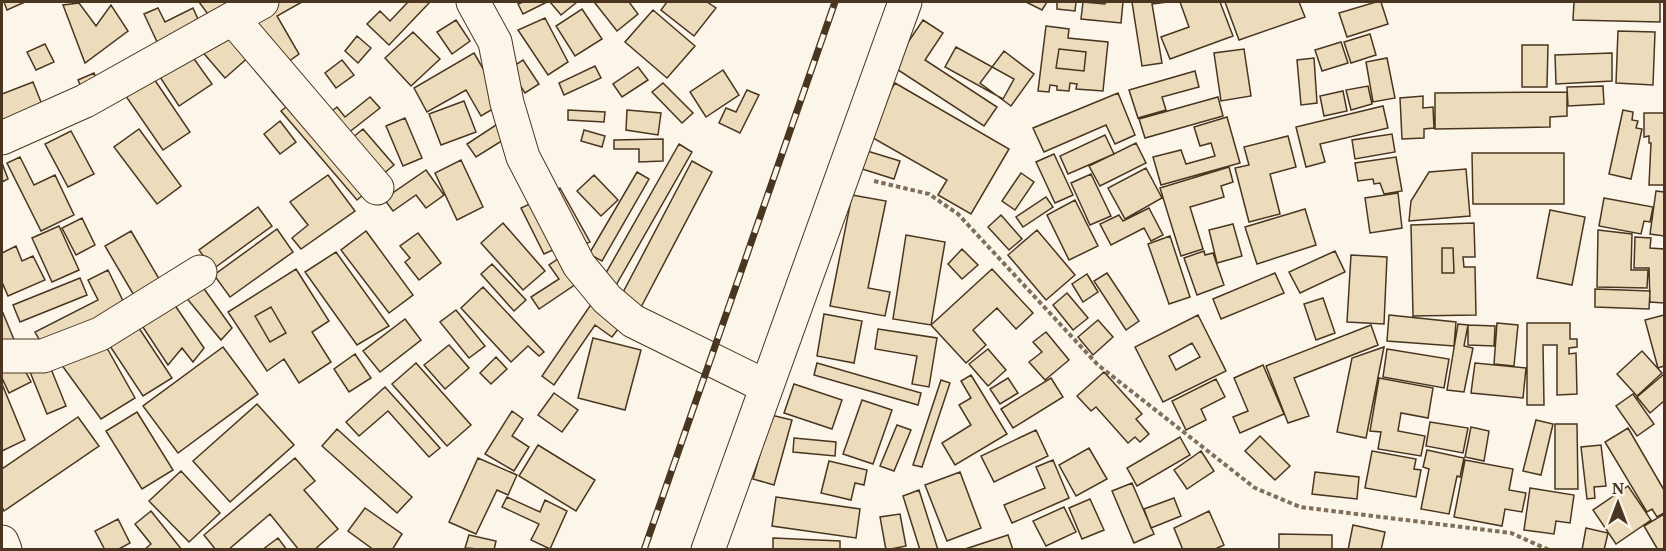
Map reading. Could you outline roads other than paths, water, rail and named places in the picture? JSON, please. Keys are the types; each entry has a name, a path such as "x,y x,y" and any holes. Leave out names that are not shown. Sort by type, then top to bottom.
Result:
{"street":[{"path":"2,138 85,101 262,2"},
{"path":"473,2 495,42 507,103 523,158 579,265 607,299 633,321 765,386"},
{"path":"708,549 904,2"},
{"path":"233,19 377,188"},
{"path":"2,356 43,357 100,334 200,272"},
{"path":"2,542 5,549"}],"railway":[{"path":"644,550 835,2"}]}
